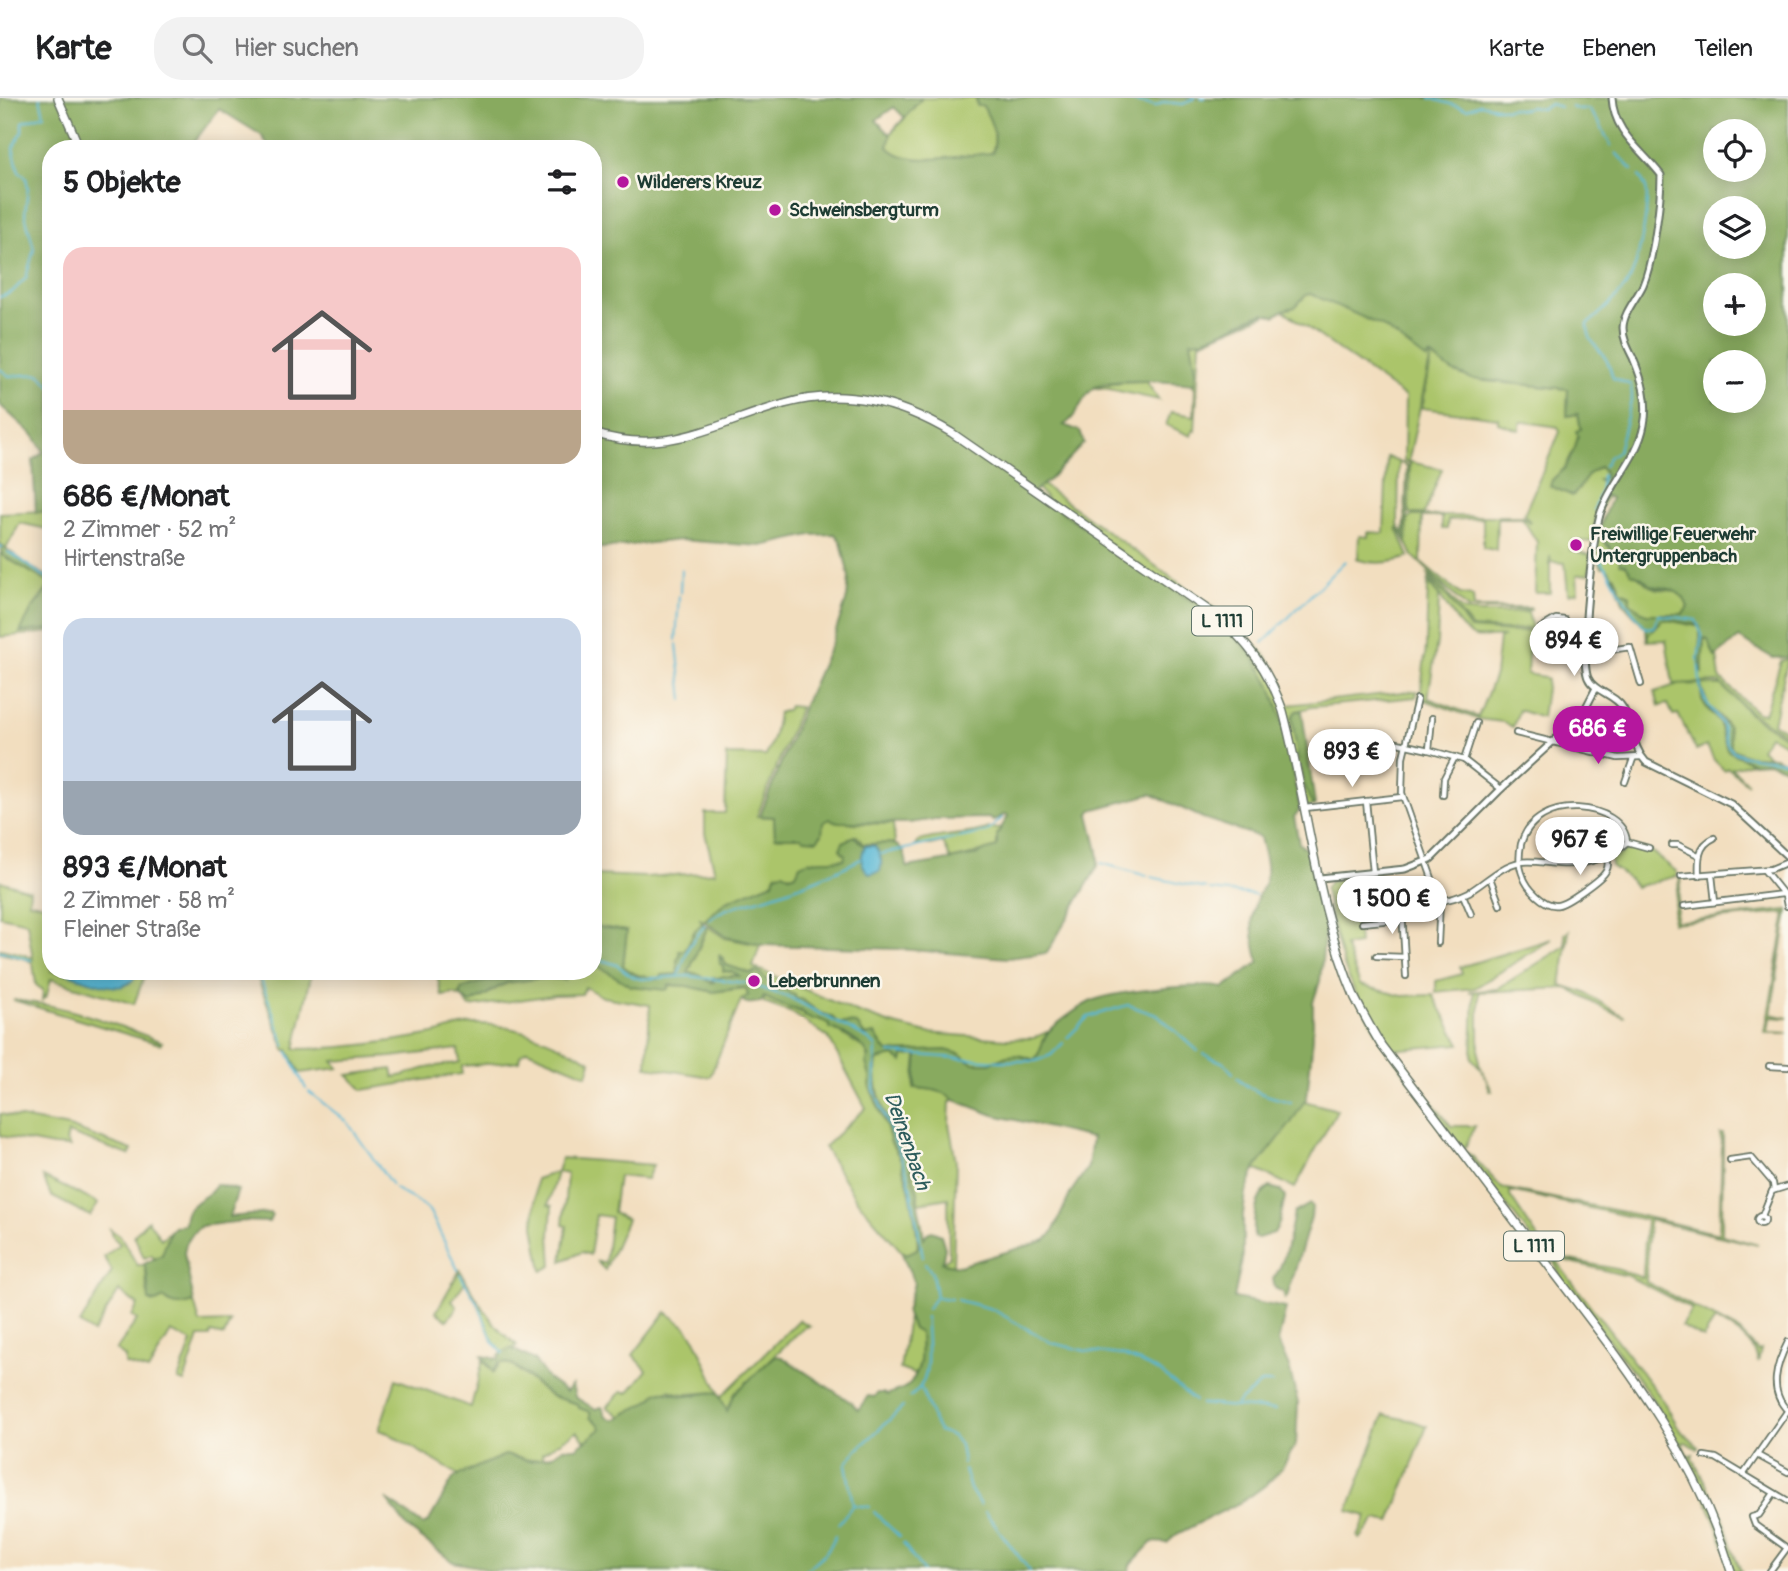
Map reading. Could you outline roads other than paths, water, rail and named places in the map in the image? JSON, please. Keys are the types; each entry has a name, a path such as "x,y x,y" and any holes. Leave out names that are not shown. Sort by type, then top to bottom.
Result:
{"main road":[{"path":"58,98 76,140"},
{"name":"L 1111","path":"602,435 636,442 663,441 717,428 783,404 823,397 877,401 904,408 929,419 1235,631 1253,652 1275,688 1293,745 1333,935 1356,999 1381,1045 1643,1390 1679,1448 1700,1489 1731,1571"}],"street":[{"path":"1612,98 1613,110 1620,128 1661,175 1661,192 1644,284 1623,323 1623,336 1640,375 1645,395 1645,421 1639,448 1605,502 1594,536 1584,654 1587,676 1596,688 1622,705 1641,757 1731,804 1788,860 1762,870 1681,876"},
{"path":"1541,628 1559,618 1565,620 1576,646 1584,654"},
{"path":"1584,654 1630,647 1641,684"},
{"path":"1320,878 1405,869 1426,862 1585,712 1596,688"},
{"path":"1417,699 1401,775 1402,797 1440,901 1438,943"},
{"path":"1429,750 1432,718"},
{"path":"1464,760 1476,723"},
{"path":"1516,733 1607,756 1633,759 1641,757"},
{"path":"1327,743 1384,740 1429,750 1464,760 1501,789"},
{"path":"1443,795 1444,778 1455,757"},
{"path":"1625,782 1633,759"},
{"path":"1305,807 1402,797"},
{"path":"1366,801 1373,872"},
{"path":"1607,856 1608,866 1603,875 1557,905 1544,902 1525,881 1520,862 1522,843 1530,826 1542,815 1558,809 1579,808 1610,817 1625,830 1628,842"},
{"path":"1699,876 1698,855 1709,839 1714,838"},
{"path":"1401,905 1440,901 1463,895 1505,867 1520,862 1571,865 1607,856 1628,842 1649,848"},
{"path":"1672,845 1678,845 1698,855"},
{"path":"1762,870 1783,894 1787,906"},
{"path":"1712,875 1715,902"},
{"path":"1489,878 1500,905"},
{"path":"1684,906 1783,894"},
{"path":"1367,898 1401,895 1406,976"},
{"path":"1463,895 1471,915"},
{"path":"1362,923 1402,919"},
{"path":"1376,956 1405,957"},
{"path":"1769,1066 1788,1067"},
{"path":"1730,1160 1751,1157 1773,1183 1774,1190"},
{"path":"1762,1216 1770,1194 1788,1186"},
{"path":"1744,1475 1788,1411 1778,1398 1775,1384 1788,1342"},
{"path":"1757,1455 1788,1472"},
{"path":"1704,1456 1716,1458 1788,1501"},
{"path":"1770,1571 1788,1548 1755,1525 1752,1517 1759,1515 1774,1493"}],"water":[{"path":"865,846 875,846 880,854 880,871 870,874 864,868 862,858"},
{"path":"86,980 133,980 117,987"}],"waterway":[{"path":"0,297 12,292 26,278 34,249 25,214 28,188 26,177 19,172 13,148 22,132 22,122 44,115 40,98"},
{"path":"1114,98 1156,106 1164,102 1183,104 1195,98"},
{"path":"1430,98 1467,109 1480,104 1521,110 1531,107 1541,109 1551,104 1560,107"},
{"path":"1571,107 1588,109 1611,146"},
{"path":"1616,153 1632,170"},
{"path":"1604,466 1610,456 1618,451 1632,397 1631,385 1613,378 1607,361 1591,340 1588,324 1622,291 1634,268 1647,205 1646,190 1639,176"},
{"path":"0,369 9,376 39,374 42,377"},
{"path":"1594,510 1602,475"},
{"path":"8,552 42,574"},
{"path":"1599,557 1632,611 1646,628 1654,627 1659,615 1696,620 1702,635 1698,658 1700,682"},
{"path":"1263,643 1345,561"},
{"path":"680,593 681,569"},
{"path":"676,640 679,596"},
{"path":"677,644 683,700"},
{"path":"1700,684 1705,700 1721,723 1730,748 1749,757 1788,762"},
{"path":"881,854 987,832 1002,818"},
{"path":"709,920 731,907 805,884 861,859"},
{"path":"1101,863 1147,876"},
{"path":"1151,877 1206,889"},
{"path":"1210,890 1255,895"},
{"path":"678,976 689,946 705,925"},
{"name":"Deinenbach","path":"0,951 31,960"},
{"name":"Deinenbach","path":"602,960 641,979 688,976 745,983"},
{"path":"261,980 285,1046"},
{"name":"Deinenbach","path":"751,985 791,998 868,1039 876,1046 874,1089 908,1175 923,1257"},
{"path":"1067,1038 1088,1017 1128,1005 1159,1016 1198,1051"},
{"path":"890,1053 1036,1061 1051,1055 1063,1043"},
{"path":"288,1052 306,1089"},
{"path":"1204,1054 1224,1063 1233,1073"},
{"path":"1237,1077 1255,1091 1291,1102"},
{"path":"309,1092 346,1121"},
{"path":"348,1123 392,1185"},
{"path":"395,1188 430,1212 458,1270"},
{"name":"Deinenbach","path":"925,1263 932,1273 936,1297 927,1309"},
{"path":"460,1274 479,1306 493,1342 503,1353"},
{"path":"936,1297 951,1299"},
{"path":"957,1300 992,1309 1052,1343 1121,1355 1142,1363 1161,1373 1195,1401"},
{"name":"Deinenbach","path":"909,1397 923,1382 926,1372 926,1317"},
{"path":"1236,1405 1261,1383 1272,1383"},
{"path":"921,1388 939,1431 953,1436 960,1445 963,1463"},
{"path":"1201,1404 1275,1410"},
{"name":"Deinenbach","path":"838,1524 853,1505 846,1464 857,1450 903,1407"},
{"path":"964,1469 970,1489 980,1505"},
{"path":"854,1505 870,1507"},
{"path":"874,1512 900,1537"},
{"path":"985,1512 1030,1571"},
{"name":"Deinenbach","path":"804,1571 827,1551 835,1535"},
{"path":"903,1543 923,1571"}],"place":[{"name":"Wilderers Kreuz","path":"623,182"},
{"name":"Schweinsbergturm","path":"775,210"},
{"name":"Freiwillige Feuerwehr Untergruppenbach","path":"1576,545"},
{"name":"Leberbrunnen","path":"754,981"}]}
